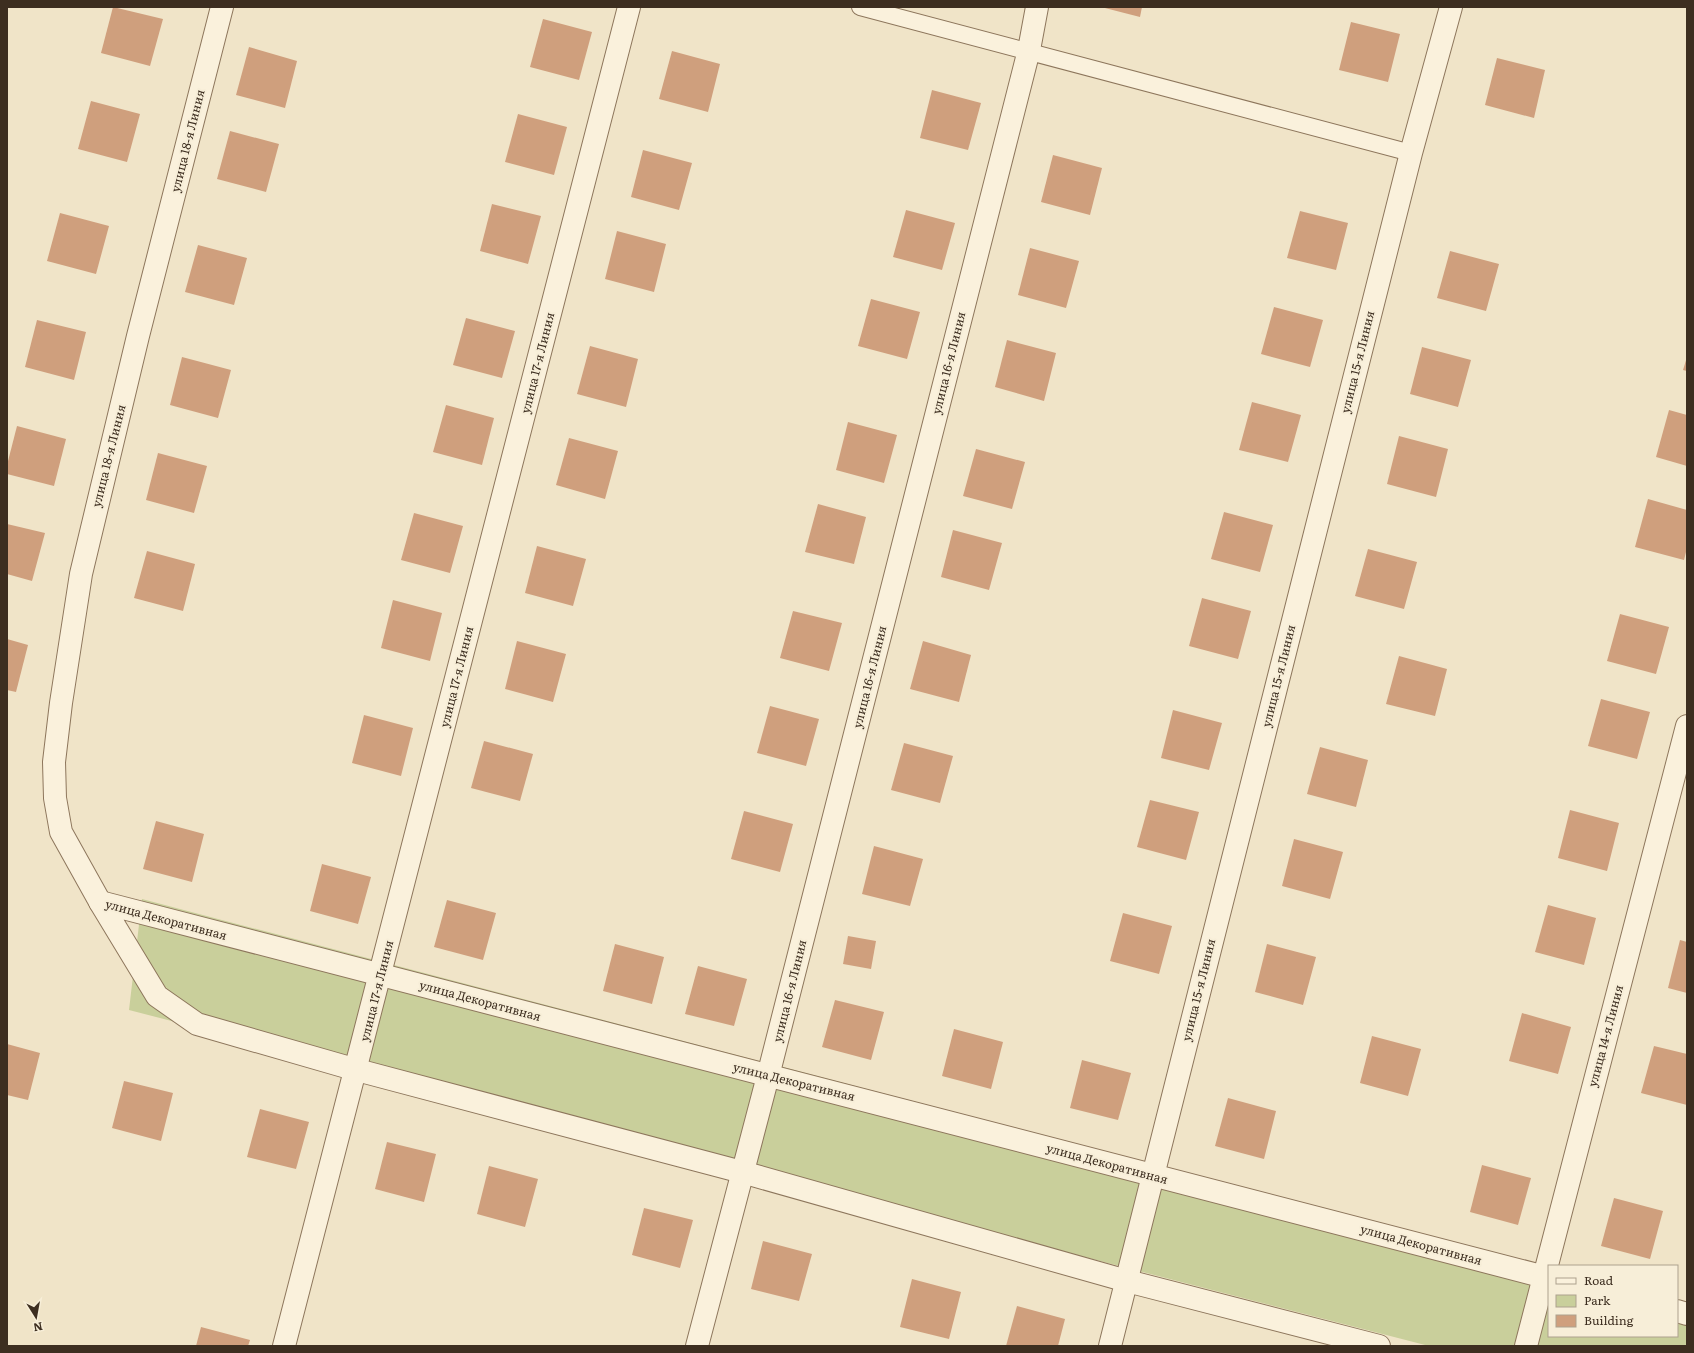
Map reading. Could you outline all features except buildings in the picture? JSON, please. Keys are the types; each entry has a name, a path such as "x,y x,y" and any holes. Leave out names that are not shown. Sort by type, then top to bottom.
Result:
{"street":[{"name":"улица 18-я Линия","path":"100,902 61,832 55,798 54,762 61,703 81,574 138,336 222,7"},
{"name":"улица 17-я Линия","path":"284,1346 357,1070 629,7"},
{"name":"улица 16-я Линия","path":"697,1346 768,1076 1029,50 1038,7"},
{"name":"улица 15-я Линия","path":"1110,1346 1411,153 1451,7"},
{"name":"улица 14-я Линия","path":"1549,1265 1687,726"},
{"name":"улица Декоративная","path":"100,902 1546,1277"},
{"name":"улица Декоративная","path":"100,902 157,996 197,1024 357,1070 742,1172 1127,1281 1379,1346"},
{"name":"улица 14-я Линия","path":"1526,1346 1546,1277"}],"lane":[{"path":"860,7 1029,50 1411,153"}],"green space":[{"path":"142,899 1548,1268 1548,1337 1678,1337 1678,1301 1687,1304 1687,1346 1429,1346 129,1010"}]}
